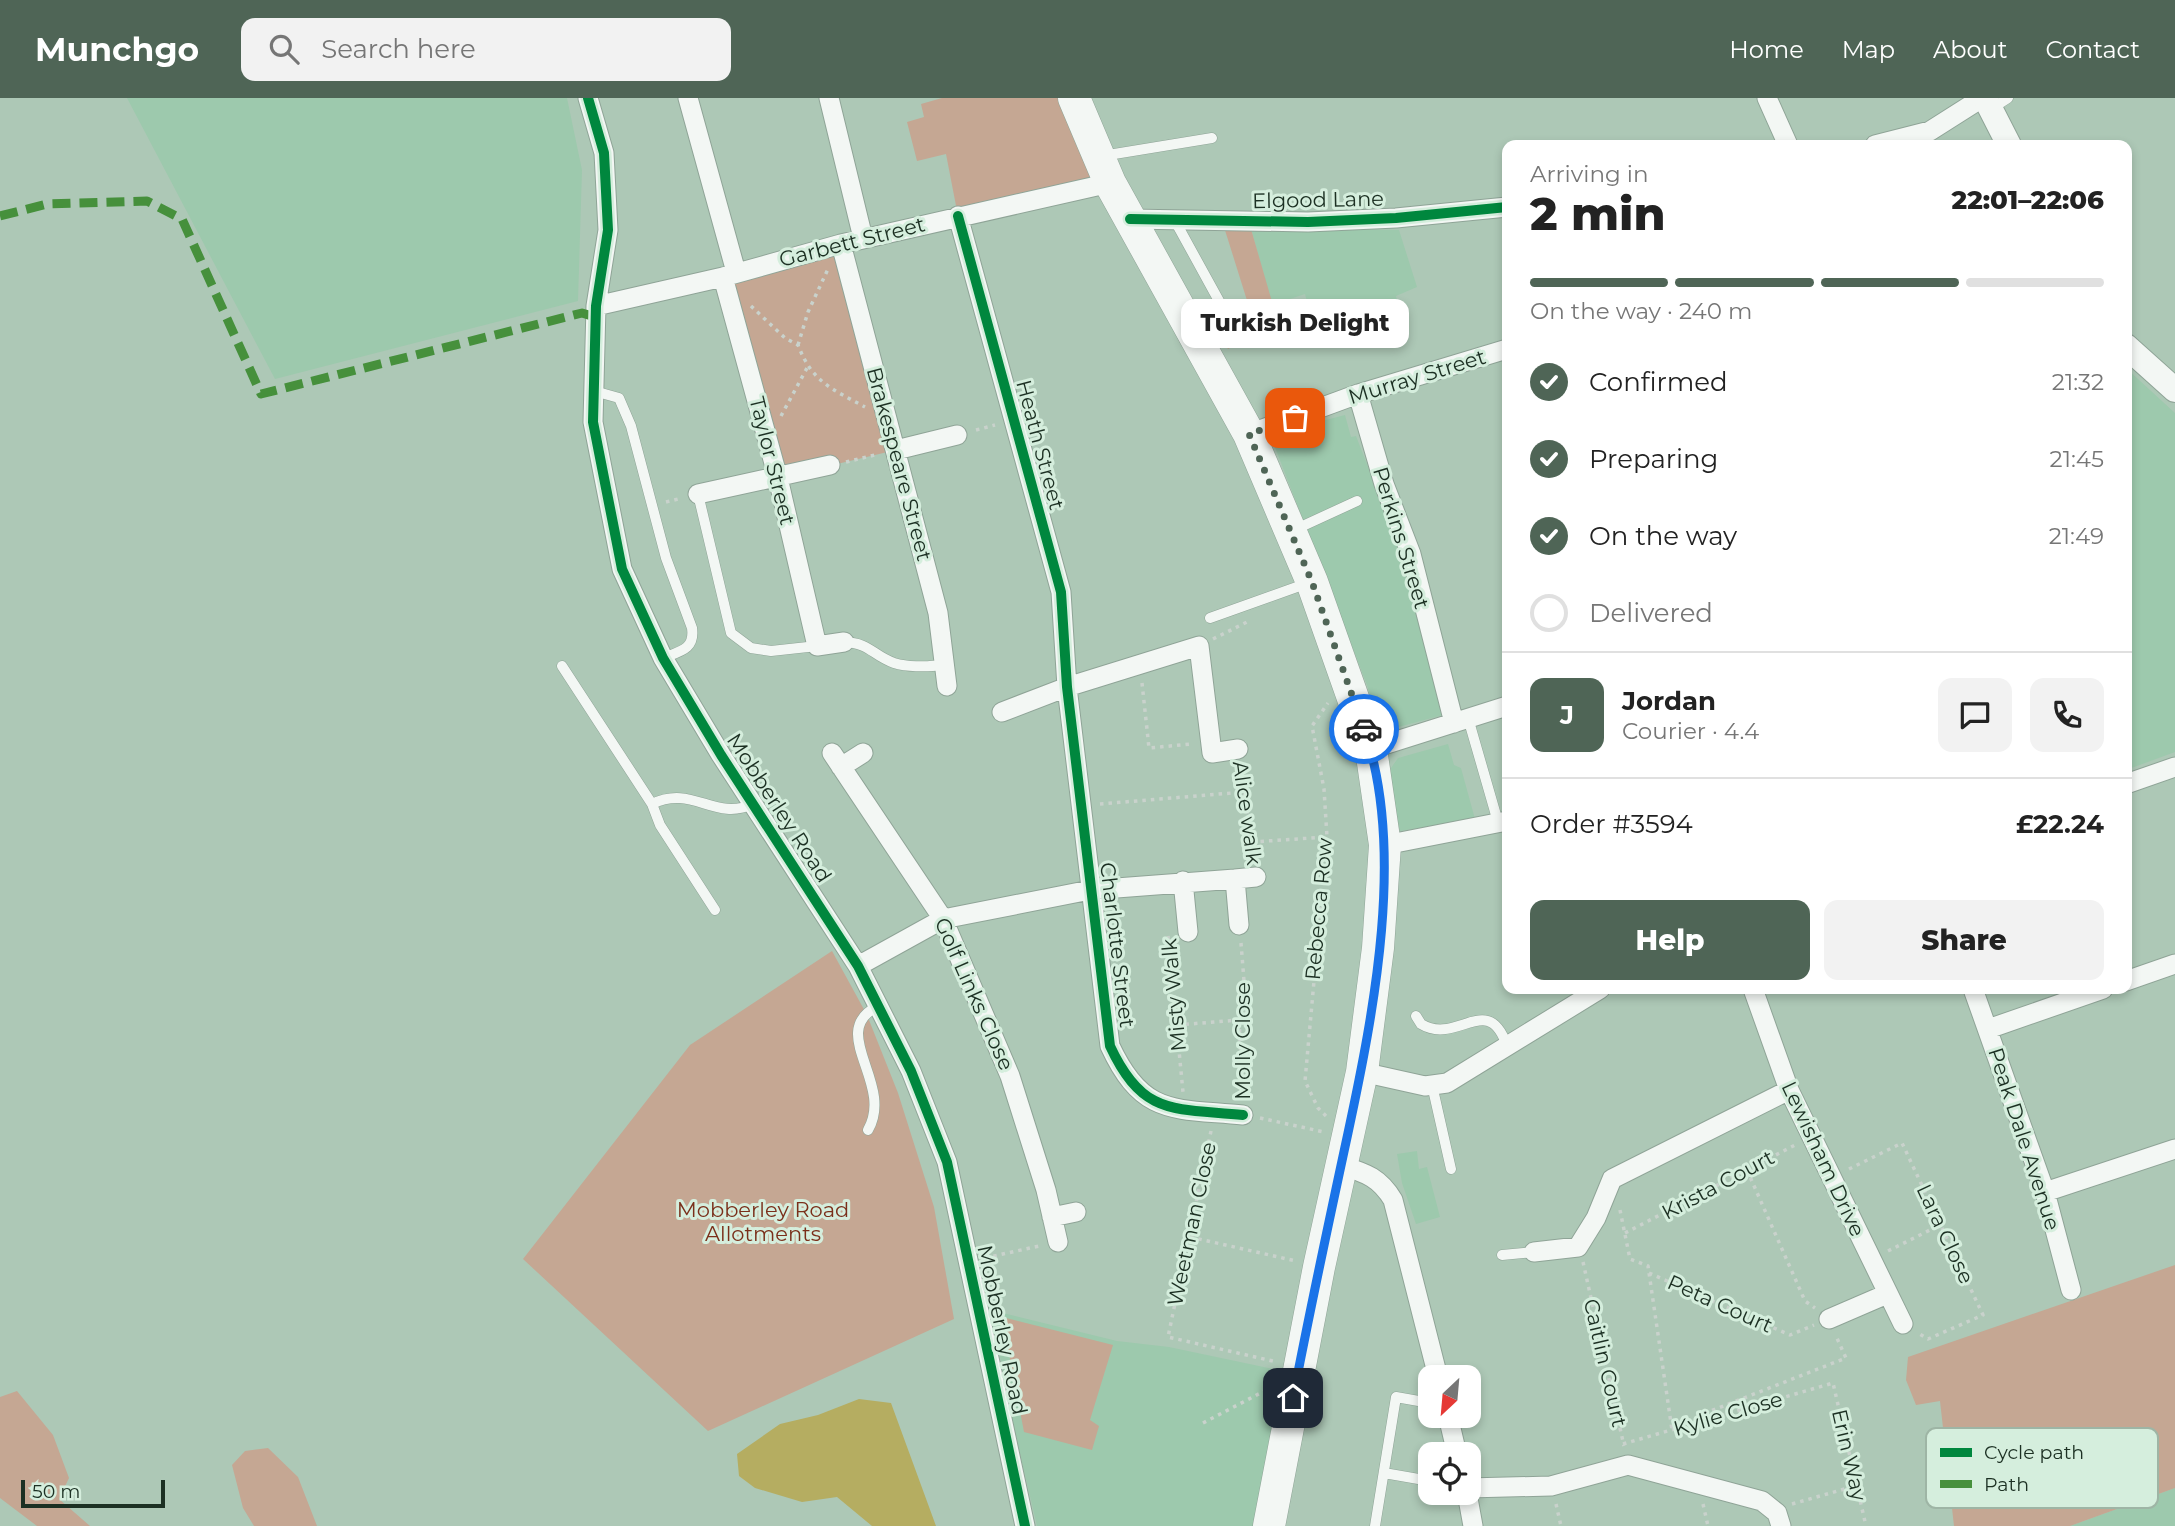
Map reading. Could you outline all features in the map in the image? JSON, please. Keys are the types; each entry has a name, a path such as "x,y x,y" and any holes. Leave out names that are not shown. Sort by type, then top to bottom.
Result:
{"main road":[{"path":"1074,98 1104,170 1249,434 1312,582 1371,749 1385,845 1378,948 1362,1072 1319,1267 1269,1526"}],"street":[{"name":"Mobberley Road","path":"588,98 604,153 608,230 596,306 593,422 622,569 663,658 752,804 858,966 911,1070 947,1162 1025,1526"},
{"name":"Taylor Street","path":"688,98 817,646"},
{"path":"829,98 863,238"},
{"path":"1766,98 1786,140"},
{"path":"1895,140 1930,131 1991,101 2007,140"},
{"name":"Garbett Street","path":"596,306 958,216 1104,170"},
{"name":"Elgood Lane","path":"1130,219 1308,222 1396,218 1502,207"},
{"name":"Heath Street","path":"958,216 1061,592 1067,687"},
{"name":"Brakespeare Street","path":"841,244 938,613 947,686"},
{"name":"Murray Street","path":"1249,434 1358,394 1502,351"},
{"path":"2132,351 2175,390"},
{"name":"Perkins Street","path":"1358,394 1384,484 1411,554 1461,720"},
{"path":"896,450 957,435"},
{"path":"698,494 830,465"},
{"path":"817,646 844,642"},
{"path":"1002,712 1119,665 1140,664 1199,646 1212,753 1238,750"},
{"name":"Charlotte Street","path":"1067,687 1110,1046 1122,1073 1142,1096 1169,1107 1243,1115"},
{"path":"1371,749 1502,708"},
{"name":"Golf Links Close","path":"863,753 837,760 943,919 1010,1076 1058,1242"},
{"path":"2132,782 2175,767"},
{"path":"1385,845 1502,822"},
{"path":"858,966 943,919 1090,890 1256,877"},
{"path":"1235,879 1239,925"},
{"path":"1183,881 1188,932"},
{"path":"2132,979 2175,964"},
{"path":"1362,1072 1432,1085 1447,1083 1592,994"},
{"name":"Lewisham Drive","path":"1755,994 1789,1090 1903,1324"},
{"name":"Peak Dale Avenue","path":"1975,994 2045,1192 2071,1290"},
{"path":"1987,1029 2088,994"},
{"path":"1534,1252 1580,1254 1612,1179 1789,1090"},
{"path":"2045,1192 2175,1149"},
{"path":"1345,1151 1384,1185 1393,1200 1435,1365"},
{"path":"1052,1217 1076,1212"},
{"path":"1829,1319 1887,1294"},
{"path":"1481,1489 1551,1486 1628,1465 1762,1501 1777,1518"},
{"path":"1470,1505 1473,1526"}],"lane":[{"path":"1104,170 1212,138"},
{"path":"1174,219 1223,310 1223,318 1215,326 1194,335"},
{"path":"594,391 619,398 631,426 650,501 693,640 688,649 663,658"},
{"path":"698,494 731,633 751,649 771,651 817,646"},
{"path":"1290,532 1357,501"},
{"path":"1210,618 1312,582"},
{"path":"844,642 863,643 877,655 896,663 945,664"},
{"path":"562,666 652,804 660,825 715,911"},
{"path":"1461,720 1502,820"},
{"path":"652,804 679,796 737,811 752,804"},
{"path":"868,1130 876,1116 875,1092 859,1046 857,1030 866,1012 878,1006"},
{"path":"1416,1016 1420,1024 1434,1030 1483,1019 1491,1021 1502,1031 1507,1046"},
{"path":"1432,1085 1451,1169"},
{"path":"1502,1255 1534,1252"},
{"path":"1375,1526 1396,1398 1418,1401"},
{"path":"1384,1473 1418,1479"}],"path":[{"path":"841,244 808,312 798,345 807,369 825,385 887,419"},
{"path":"729,275 785,338 798,345"},
{"path":"768,440 807,369"},
{"path":"957,435 1013,420"},
{"path":"830,465 896,450"},
{"path":"650,501 698,494"},
{"path":"1140,664 1149,748 1210,741"},
{"path":"1081,806 1244,792"},
{"path":"1251,842 1327,838"},
{"path":"1177,1024 1240,1020"},
{"path":"1243,1115 1345,1151"},
{"path":"1705,1421 1703,1414 1846,1358 1829,1319 1805,1301 1747,1171"},
{"path":"1612,1179 1630,1259 1648,1266 1672,1430"},
{"path":"1871,1260 1940,1225"},
{"path":"1190,1237 1319,1267"},
{"path":"968,1262 1058,1242"},
{"path":"1203,1423 1299,1370"},
{"path":"1777,1518 1855,1486"}],"shaded area":[{"path":"127,98 567,98 582,170 578,301 275,379"},
{"path":"1251,229 1399,230 1417,287 1396,296 1401,316 1328,343 1315,331 1305,294 1272,305"},
{"path":"2132,374 2175,413 2175,752 2132,768"},
{"path":"1345,415 1351,437 1356,436 1410,575 1443,715 1380,732 1367,685 1271,437 1272,434"},
{"path":"1448,744 1454,765 1461,768 1475,819 1400,831 1390,784 1391,768 1398,758"},
{"path":"1417,1151 1419,1169 1427,1167 1440,1217 1416,1224 1402,1183 1397,1154"},
{"path":"991,1310 1117,1341 1169,1347 1287,1372 1260,1526 1037,1526 1013,1424"},
{"path":"859,1399 891,1403 936,1526 872,1526 837,1497 802,1502 755,1488 739,1476 737,1454 780,1424 818,1415"},
{"path":"2175,1488 2175,1526 2070,1526 2120,1508 2158,1508 2158,1494"}],"green space":[{"path":"942,98 1068,98 1103,185 958,216 946,154 917,161 907,122 924,117 921,104"},
{"path":"1224,227 1251,229 1277,319 1266,322 1269,327 1228,349 1215,326 1218,331 1247,318 1250,310"},
{"path":"841,244 896,450 778,478 723,277"},
{"name":"Mobberley Road Allotments","path":"832,951 867,1015 898,1093 934,1207 954,1319 708,1431 523,1259 690,1045"},
{"path":"2175,1265 2175,1488 2158,1494 2158,1428 1943,1428 1940,1401 1916,1405 1906,1380 1908,1357"},
{"path":"1002,1317 1113,1345 1090,1420 1099,1426 1092,1450 1024,1432"},
{"path":"17,1391 53,1435 69,1478 59,1499 90,1526 37,1526 0,1498 0,1397"},
{"path":"268,1448 298,1477 317,1526 254,1526 243,1508 232,1465 245,1451"},
{"path":"1952,1508 2120,1508 2070,1526 1954,1526"}],"marked path":[{"path":"0,216 47,204 147,201 182,219 261,394 582,313 595,317"}],"cycle path":[{"path":"588,98 604,153 608,230 596,306 593,422 622,569 663,658 721,755 858,966 911,1071 947,1162 1025,1526"},
{"path":"1130,219 1308,222 1396,218 1502,207"},
{"name":"Molly Close","path":"958,216 1061,592 1067,687 1110,1046 1122,1069 1148,1097 1179,1109 1243,1115"}],"way so far":[{"path":"1295,418 1249,434 1312,582 1364,729"}],"place":[{"name":"Turkish Delight","path":"1295,418"}],"route":[{"path":"1293,1398 1362,1072 1378,948 1385,845 1371,749 1364,729"}]}
